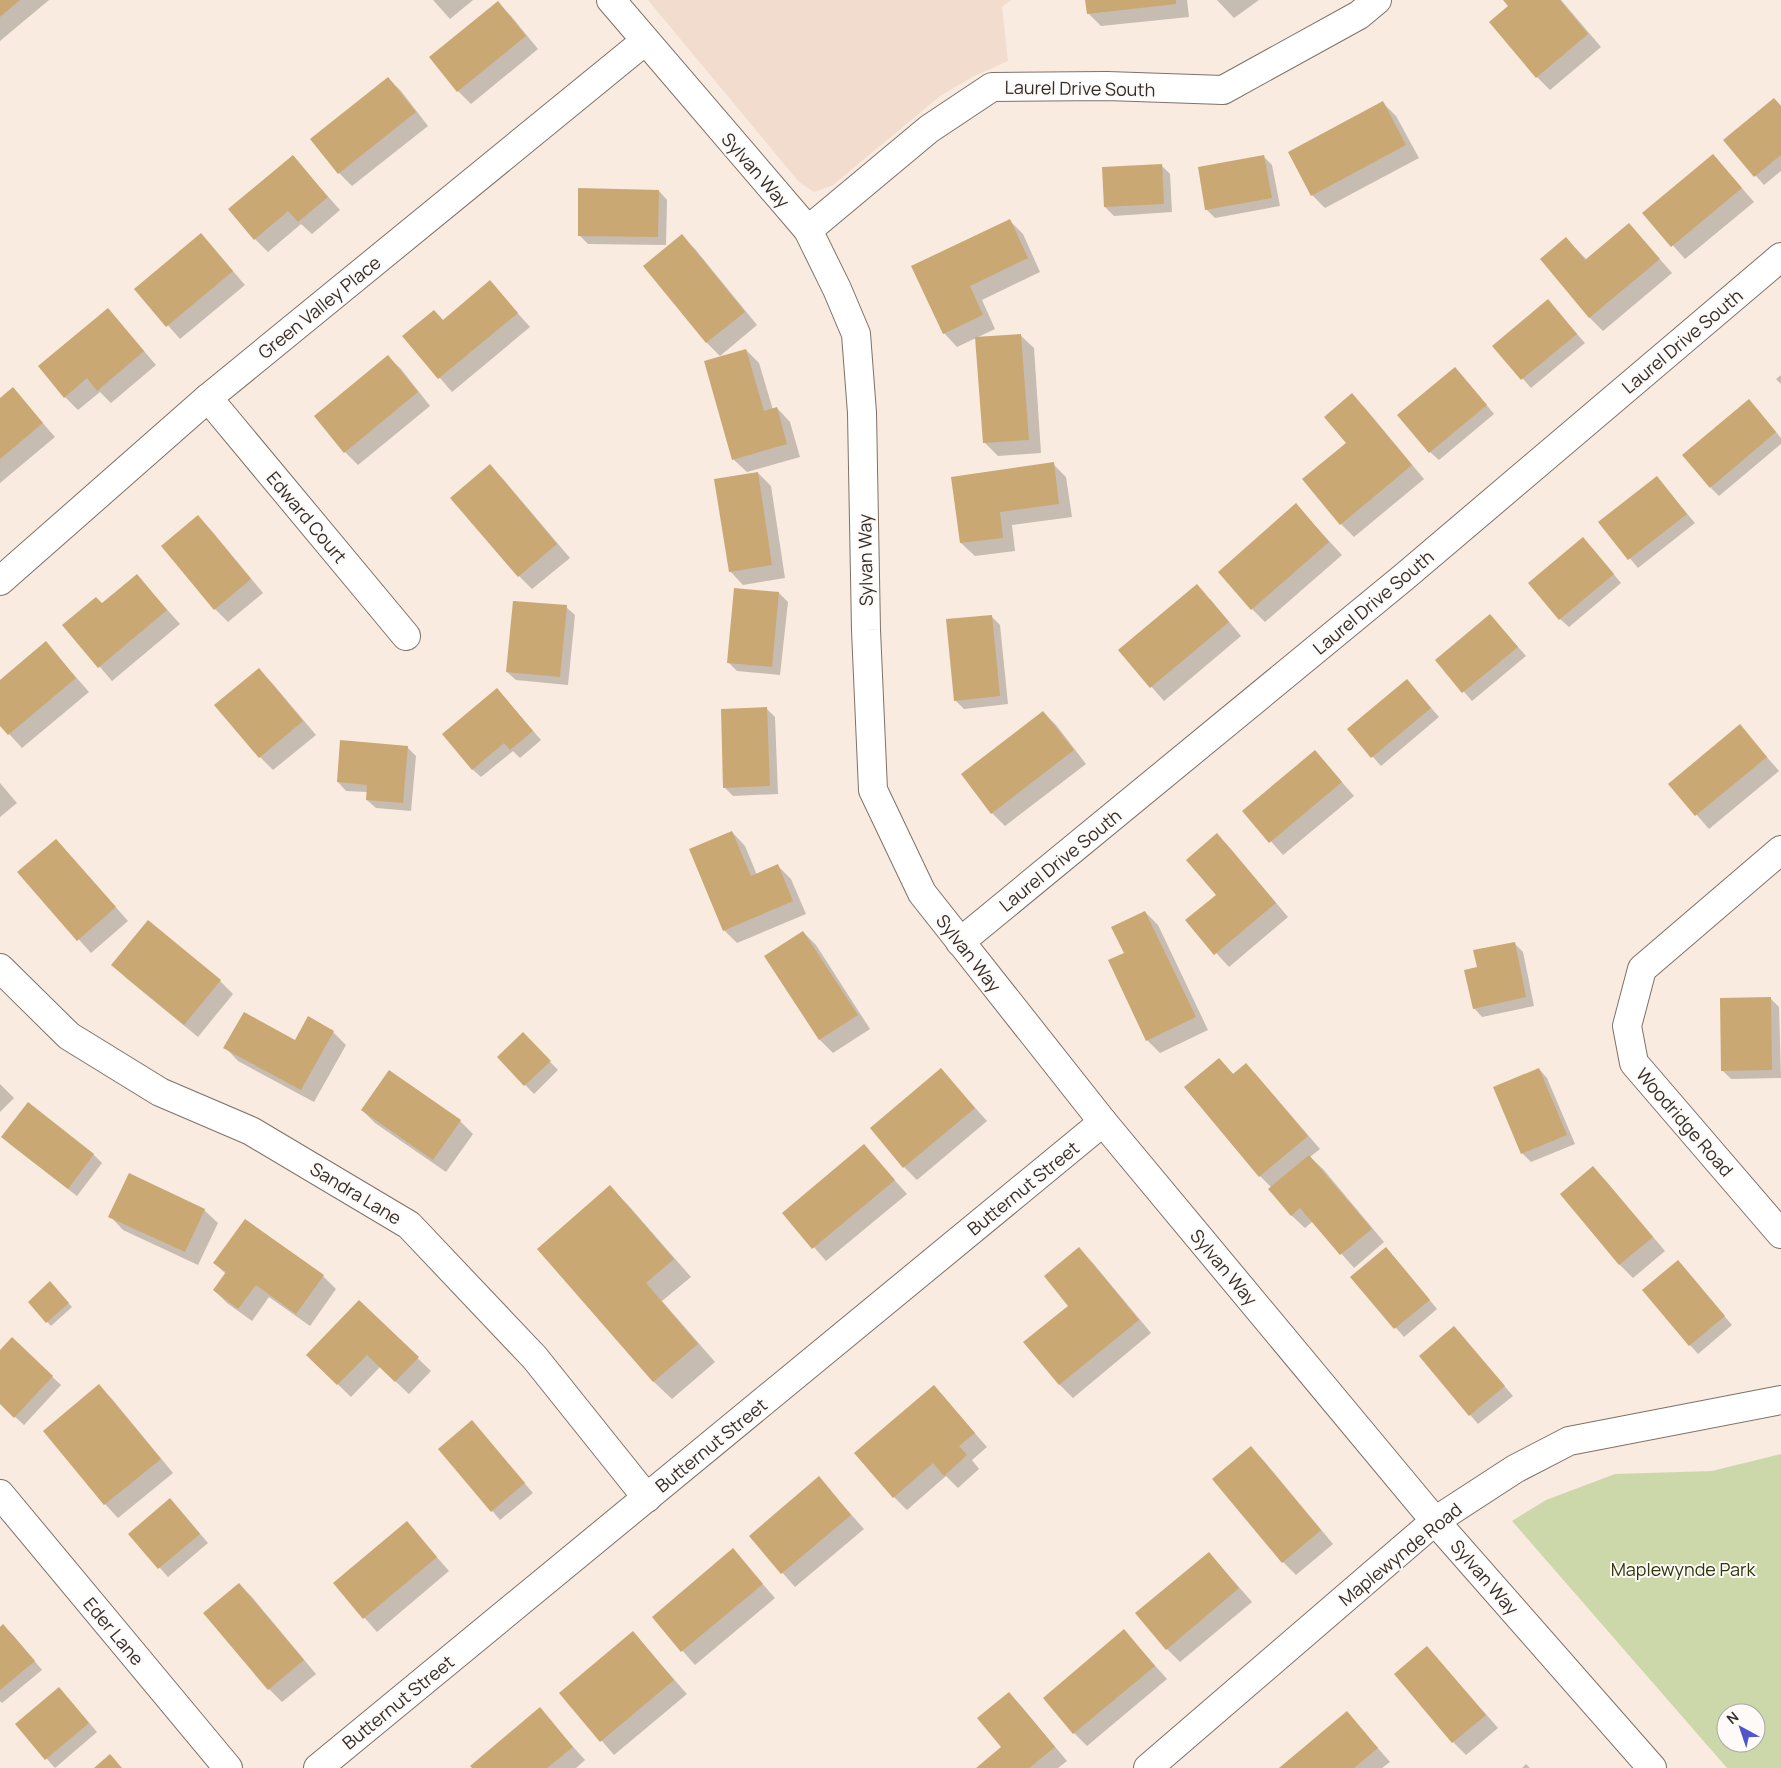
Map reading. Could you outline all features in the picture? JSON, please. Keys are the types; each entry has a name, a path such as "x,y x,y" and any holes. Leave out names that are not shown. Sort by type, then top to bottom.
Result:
{"street":[{"name":"Sylvan Way","path":"611,0 808,230 837,288 856,334 862,413 866,630 873,790 922,893 1103,1122 1435,1521 1652,1768"},
{"name":"Laurel Drive South","path":"808,230 929,129 992,87 1107,86 1223,90 1359,15 1377,0"},
{"name":"Green Valley Place","path":"0,581 208,398 645,41"},
{"name":"Laurel Drive South","path":"960,942 1404,577 1781,257"},
{"name":"Edward Court","path":"208,398 406,636"},
{"name":"Woodridge Road","path":"1781,850 1642,969 1627,1026 1634,1063 1781,1234"},
{"name":"Sandra Lane","path":"0,968 69,1036 160,1092 251,1131 409,1225 535,1358 647,1498"},
{"name":"Butternut Street","path":"318,1768 1103,1122"},
{"name":"Maplewynde Road","path":"1148,1768 1435,1521 1515,1469 1569,1440 1781,1400"},
{"name":"Eder Lane","path":"0,1494 228,1768"}],"shaded area":[{"path":"648,0 1011,0 1002,7 1008,61 974,76 940,96 833,185 814,192 799,182"}],"green space":[{"name":"Maplewynde Park","path":"1781,1454 1781,1768 1727,1768 1512,1521 1546,1500 1615,1474 1712,1471"}],"building":[{"path":"0,0 20,0 0,17"},
{"path":"1085,0 1176,0 1176,4 1087,14"},
{"path":"1503,0 1560,0 1588,34 1536,78 1489,22 1508,6"},
{"path":"498,1 526,36 457,92 429,57"},
{"path":"388,77 416,112 338,174 310,139"},
{"path":"1774,98 1781,106 1781,155 1754,177 1723,140"},
{"path":"1383,101 1406,145 1311,196 1288,152"},
{"path":"1713,154 1742,188 1671,247 1642,213"},
{"path":"293,155 328,197 298,222 288,211 254,240 228,209"},
{"path":"1264,155 1272,198 1205,210 1198,167"},
{"path":"1162,164 1164,204 1104,207 1102,167"},
{"path":"578,188 659,190 658,237 578,236"},
{"path":"1010,219 1028,258 970,286 983,315 943,334 911,266"},
{"path":"1629,223 1660,259 1589,318 1540,259 1566,237 1585,260"},
{"path":"201,233 233,271 166,327 134,289"},
{"path":"682,234 745,312 706,343 643,266"},
{"path":"490,280 518,313 438,379 402,336 434,310 443,320"},
{"path":"1548,299 1577,334 1521,380 1492,346"},
{"path":"108,308 144,351 97,391 87,378 64,398 38,366"},
{"path":"1021,334 1029,440 983,443 975,337"},
{"path":"746,349 764,411 777,407 787,444 732,460 704,361"},
{"path":"388,355 418,392 344,453 314,416"},
{"path":"1455,367 1487,405 1429,453 1397,415"},
{"path":"13,387 43,423 0,459 0,398"},
{"path":"1352,393 1412,465 1340,525 1302,479 1346,443 1324,417"},
{"path":"1749,399 1776,432 1710,488 1682,455"},
{"path":"1054,462 1059,504 1000,512 1003,538 960,543 951,477"},
{"path":"490,464 557,544 518,577 450,498"},
{"path":"758,472 772,565 729,572 714,479"},
{"path":"1657,476 1687,514 1628,560 1598,522"},
{"path":"1296,503 1329,542 1251,610 1218,572"},
{"path":"198,515 251,579 214,610 161,546"},
{"path":"1583,537 1614,574 1559,620 1528,583"},
{"path":"137,574 167,610 98,668 62,625 96,597 102,603"},
{"path":"1197,584 1229,622 1150,688 1118,650"},
{"path":"734,588 779,592 772,667 727,663"},
{"path":"513,601 567,605 560,677 506,672"},
{"path":"1490,614 1518,647 1462,693 1435,660"},
{"path":"992,615 1000,696 954,701 946,619"},
{"path":"46,641 76,678 8,735 0,726 0,680"},
{"path":"259,668 303,721 259,758 214,705"},
{"path":"1407,679 1431,708 1371,758 1347,729"},
{"path":"497,688 533,731 510,750 504,743 472,770 442,734"},
{"path":"767,707 770,786 723,788 721,709"},
{"path":"1043,711 1074,750 991,814 961,774"},
{"path":"1740,724 1767,757 1695,816 1668,784"},
{"path":"340,740 408,746 403,803 366,800 367,785 337,782"},
{"path":"1315,750 1342,782 1269,843 1242,811"},
{"path":"732,831 751,876 778,864 793,901 723,931 689,849"},
{"path":"1217,833 1276,903 1214,955 1185,920 1216,895 1186,860"},
{"path":"56,839 116,907 77,941 17,872"},
{"path":"1145,911 1196,1017 1146,1041 1108,960 1124,953 1111,927"},
{"path":"148,920 221,980 184,1025 111,965"},
{"path":"803,931 858,1015 819,1040 764,956"},
{"path":"1515,942 1526,997 1473,1009 1464,970 1477,967 1473,950"},
{"path":"1771,997 1772,1070 1721,1071 1720,998"},
{"path":"244,1012 295,1040 308,1016 334,1031 301,1090 223,1048"},
{"path":"523,1032 551,1061 524,1086 497,1057"},
{"path":"1219,1058 1233,1074 1246,1063 1308,1136 1259,1177 1184,1087"},
{"path":"941,1068 975,1108 903,1168 870,1128"},
{"path":"1539,1068 1567,1135 1521,1154 1493,1087"},
{"path":"389,1070 461,1120 433,1160 361,1110"},
{"path":"28,1102 94,1154 68,1189 1,1137"},
{"path":"864,1144 895,1180 812,1249 782,1213"},
{"path":"1309,1155 1372,1229 1340,1255 1300,1208 1291,1216 1268,1189"},
{"path":"1593,1166 1653,1237 1619,1265 1560,1194"},
{"path":"129,1173 205,1209 185,1252 108,1217"},
{"path":"610,1185 674,1259 646,1283 698,1344 653,1382 537,1249"},
{"path":"245,1219 324,1275 296,1314 256,1285 238,1309 213,1290 226,1272 213,1263"},
{"path":"1079,1247 1139,1320 1059,1385 1023,1342 1068,1306 1044,1276"},
{"path":"1386,1247 1430,1300 1394,1329 1350,1277"},
{"path":"1678,1260 1725,1316 1689,1346 1642,1290"},
{"path":"50,1281 69,1303 46,1323 28,1302"},
{"path":"359,1300 419,1357 395,1382 367,1355 337,1385 306,1355"},
{"path":"1454,1326 1505,1386 1469,1416 1419,1356"},
{"path":"12,1337 53,1376 14,1418 0,1404 0,1350"},
{"path":"99,1384 161,1459 104,1505 43,1431"},
{"path":"934,1385 975,1433 959,1446 967,1455 944,1476 933,1463 893,1498 854,1453"},
{"path":"472,1420 525,1483 491,1512 438,1449"},
{"path":"1251,1446 1321,1530 1282,1563 1212,1479"},
{"path":"819,1476 851,1515 781,1574 749,1536"},
{"path":"170,1498 200,1534 158,1569 128,1534"},
{"path":"407,1521 437,1557 363,1619 333,1583"},
{"path":"733,1548 763,1584 681,1652 652,1617"},
{"path":"1209,1552 1239,1588 1166,1650 1135,1613"},
{"path":"239,1583 304,1660 268,1690 203,1613"},
{"path":"3,1624 35,1661 0,1690 0,1627"},
{"path":"1124,1629 1155,1666 1073,1734 1043,1698"},
{"path":"633,1631 674,1680 600,1742 559,1693"},
{"path":"1427,1646 1486,1715 1452,1743 1394,1674"},
{"path":"59,1687 89,1723 45,1760 15,1724"},
{"path":"1009,1692 1055,1747 1029,1768 976,1768 1001,1747 977,1718"},
{"path":"540,1707 573,1747 547,1768 472,1768 470,1766"},
{"path":"1347,1711 1378,1748 1354,1768 1279,1768"},
{"path":"110,1754 122,1768 94,1768"}]}
